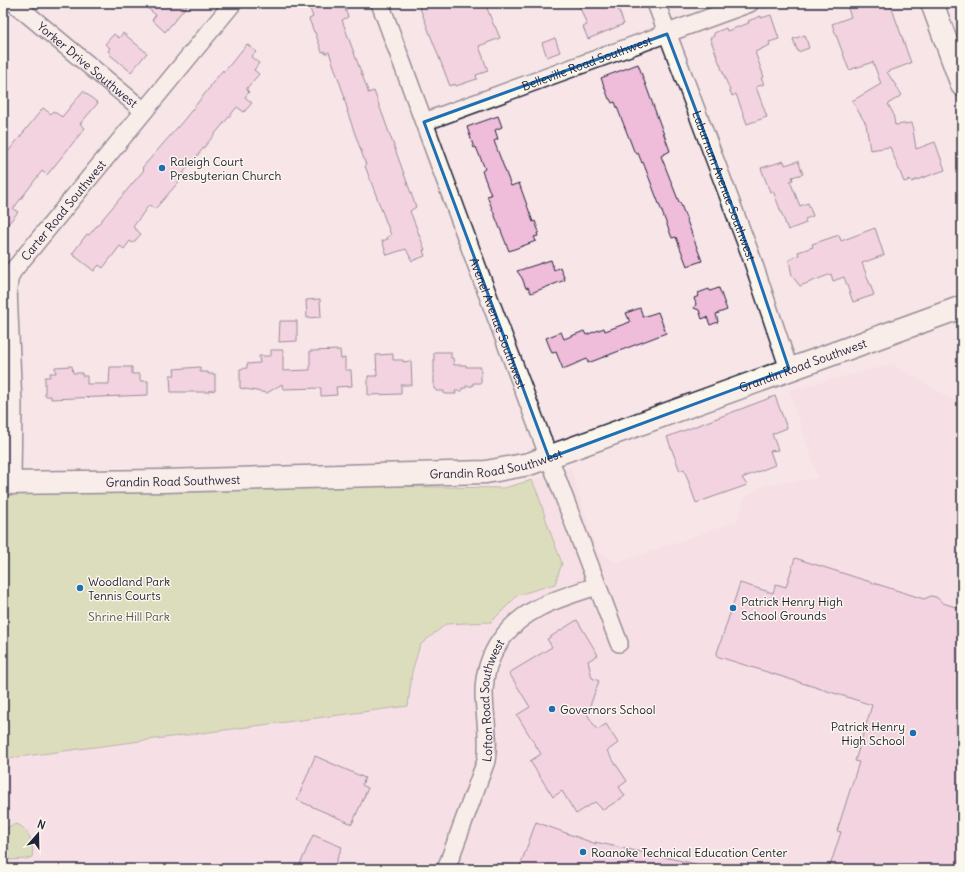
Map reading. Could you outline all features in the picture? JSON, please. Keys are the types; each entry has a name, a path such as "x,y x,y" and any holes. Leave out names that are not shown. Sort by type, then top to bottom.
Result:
{"street":[{"name":"Yorker Drive Southwest","path":"14,3 144,111"},
{"name":"Carter Road Southwest","path":"8,482 13,405 8,289 12,272 233,3"},
{"name":"Avenel Avenue Southwest","path":"380,3 548,458 619,643"},
{"name":"Laburnum Avenue Southwest","path":"656,3 751,256 789,369"},
{"name":"Belleville Road Southwest","path":"424,122 750,3"},
{"path":"932,3 962,85"},
{"name":"Grandin Road Southwest","path":"8,482 163,480 486,472 529,464 548,458 962,307"},
{"name":"Lofton Road Southwest","path":"446,869 486,761 488,747 484,692 485,678 490,658 498,643 510,627 525,615 541,606 597,586"}],"highlighted area":[{"path":"667,34 751,256 789,369 549,458 424,122"}],"shaded area":[{"name":"Patrick Henry High School Grounds","path":"893,364 962,405 962,869 3,869 3,759 407,706 412,672 420,645 446,624 491,622 518,595 556,584 549,529 532,480 571,467 598,552 617,563 737,521 744,497 765,485 818,478 789,390"}],"green space":[{"name":"Shrine Hill Park","path":"532,480 562,563 555,584 518,595 491,622 446,624 420,645 412,672 408,706 3,759 3,492 375,486 504,488"},
{"path":"17,824 28,833 32,843 33,852 32,857 27,859 10,860 3,844 3,830"}],"building":[{"path":"141,3 189,3 165,32 152,20 156,15"},
{"path":"316,3 343,3 348,17 342,20 368,93 374,91 416,207 410,211 425,250 423,250 425,256 412,261 406,249 387,255 382,241 388,239 387,237 391,235 365,166 366,165 347,111 345,98 329,52 325,54 325,51 322,52 309,19 313,17 309,6"},
{"path":"418,3 485,3 500,38 479,46 488,71 476,75 477,79 456,86 455,84 450,86"},
{"path":"578,3 616,3 624,24 588,39 583,27 587,25"},
{"path":"846,3 890,3 911,63 887,72 902,95 888,104 893,113 895,125 912,123 916,149 935,142 945,170 911,182 910,180 904,182 890,147 870,150 866,124 852,101 881,84 873,62 849,70 832,24 851,17"},
{"path":"771,15 779,39 769,42 770,45 755,52 764,77 761,78 764,84 756,87 767,117 747,124 736,94 732,96 710,38 714,36 714,33 726,28 727,31 749,23 748,21 761,16 761,18"},
{"path":"123,33 147,53 131,72 109,54 110,53 108,51 110,48 105,44 114,34 119,38"},
{"path":"805,35 809,48 798,52 793,39"},
{"path":"555,38 560,52 547,57 542,43"},
{"path":"247,44 256,52 251,57 259,63 254,70 259,74 247,88 249,92 245,97 252,103 244,112 237,107 183,173 185,174 155,209 149,205 133,227 141,234 133,243 130,241 124,249 120,246 103,268 99,265 94,271 72,254 87,234 89,235 144,170 142,168 183,121 223,70 224,72"},
{"path":"638,64 670,151 661,156 702,261 687,266 676,237 672,238 643,162 642,163 638,153 636,154 634,151 615,102 612,103 609,99 601,78"},
{"path":"83,91 98,103 80,124 85,128 47,175 42,171 13,209 18,212 3,230 3,158 43,108 51,114 53,111 62,117"},
{"path":"498,116 502,127 495,130 498,139 494,141 511,186 519,183 533,222 535,221 539,232 537,233 538,236 534,237 536,241 509,251 487,196 491,195 482,171 485,169 476,147 474,148 467,127"},
{"path":"784,161 785,165 798,161 803,174 792,177 793,180 790,181 800,206 808,203 813,216 805,219 806,223 788,230 773,191 770,192 761,168"},
{"path":"875,228 884,255 862,263 874,295 853,302 844,277 833,281 831,274 800,286 792,276 789,260 799,255 798,252 813,247 812,244 839,235 841,241"},
{"path":"551,260 554,270 560,267 565,280 531,293 528,287 526,288 517,271"},
{"path":"719,288 727,310 716,314 718,322 710,325 707,317 702,319 699,310 694,308 696,304 694,298 699,296 698,293 709,289 710,291"},
{"path":"320,299 321,317 307,318 306,300"},
{"path":"640,308 643,317 658,312 666,333 588,363 587,359 563,369 556,352 552,353 546,338 561,332 564,339 584,331 586,335 604,328 605,331 630,322 626,313"},
{"path":"280,321 297,321 297,341 279,342"},
{"path":"271,350 283,350 283,371 310,370 310,351 340,350 341,359 345,358 345,370 351,370 352,386 336,387 337,395 321,396 321,388 283,389 282,384 267,393 240,388 240,369 247,368 247,364 260,363 259,356 271,356"},
{"path":"434,352 451,352 451,358 453,358 454,365 481,367 481,383 473,383 473,386 466,386 466,388 462,388 462,391 455,391 456,394 444,394 444,391 436,391 436,389 434,389"},
{"path":"393,354 393,360 403,360 403,362 411,361 412,385 401,385 401,394 368,395 368,376 377,376 376,355"},
{"path":"72,366 73,373 82,373 82,376 87,376 87,384 109,384 110,367 132,367 132,374 140,374 140,381 148,381 148,395 51,399 51,396 45,396 45,377 50,377 50,373 56,373 55,367"},
{"path":"200,367 200,372 215,374 215,390 209,392 171,392 170,375 175,375 174,369"},
{"path":"775,396 787,428 772,434 778,450 770,451 775,465 742,478 747,485 696,503 684,469 680,471 667,437"},
{"name":"Patrick Henry High School","path":"795,558 924,599 931,596 936,597 943,603 962,609 962,869 956,869 941,864 939,869 829,869 841,832 837,831 859,762 855,761 872,705 716,656 740,583 773,593 776,584 786,587"},
{"path":"577,620 598,655 588,661 592,678 599,681 587,714 597,730 606,724 618,743 607,751 627,781 619,787 625,796 603,810 595,802 576,814 562,791 553,797 530,761 541,754 517,715 530,707 509,673 552,647 547,639"},
{"path":"315,756 365,778 362,785 368,788 352,824 297,800"},
{"name":"Roanoke Technical Education Center","path":"536,822 596,844 595,842 696,864 695,869 519,869"},
{"path":"313,835 342,847 333,869 298,869"}],"place":[{"name":"Raleigh Court Presbyterian Church","path":"162,168"},
{"name":"Woodland Park Tennis Courts","path":"80,588"},
{"name":"Patrick Henry High School Grounds","path":"733,608"},
{"name":"Governors School","path":"552,709"},
{"name":"Patrick Henry High School","path":"913,733"},
{"name":"Roanoke Technical Education Center","path":"583,852"}]}
